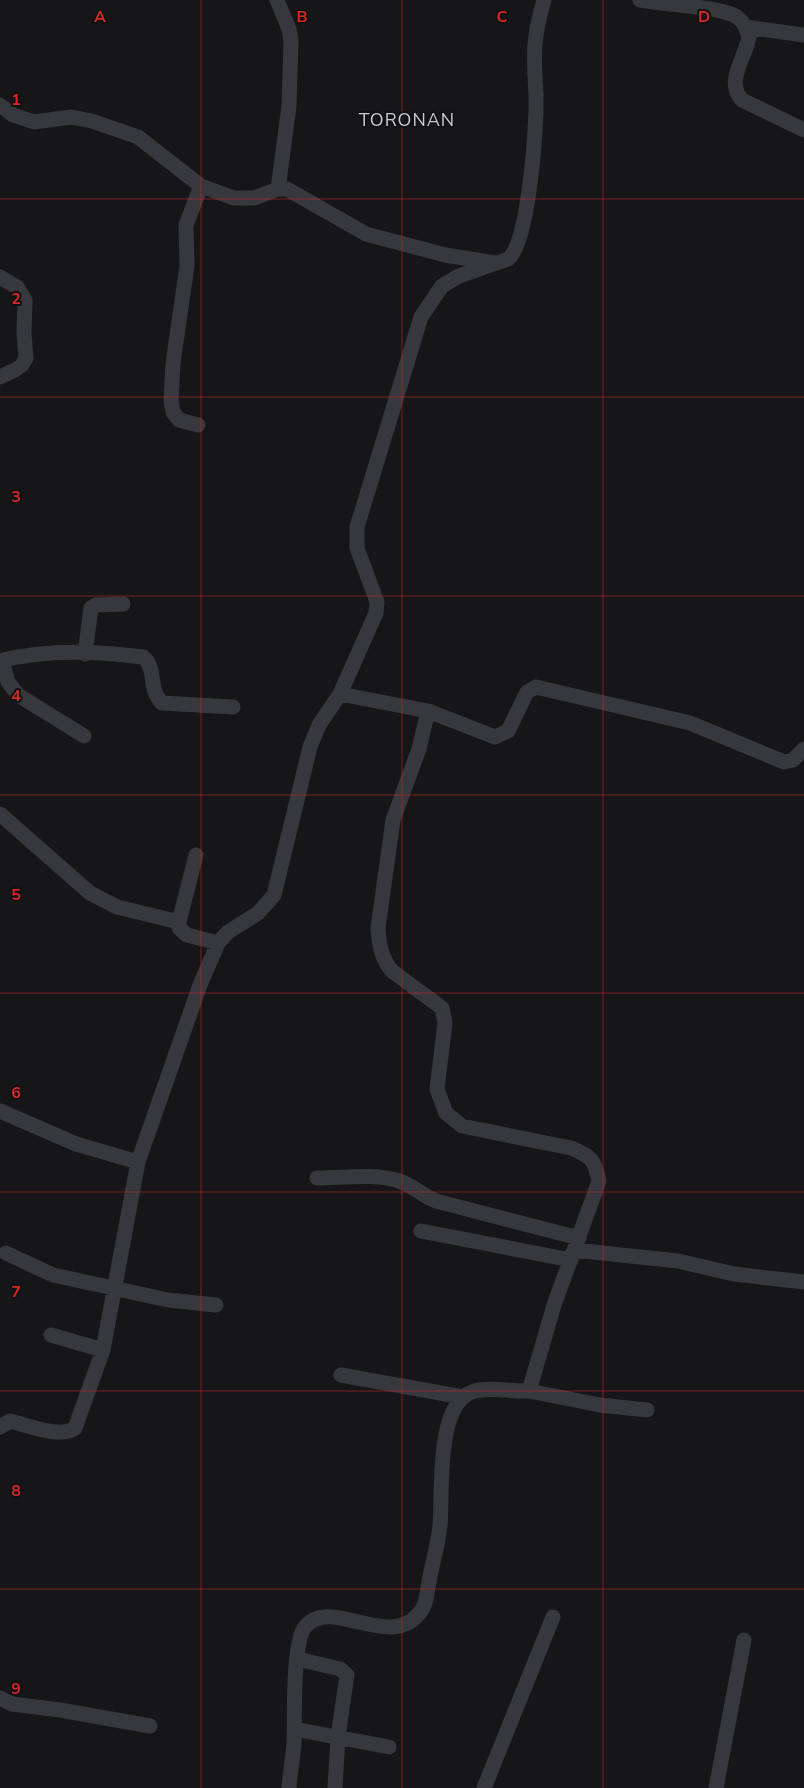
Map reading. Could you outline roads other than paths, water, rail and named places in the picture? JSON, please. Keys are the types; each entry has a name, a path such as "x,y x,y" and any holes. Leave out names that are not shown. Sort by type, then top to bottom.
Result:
{"street":[{"path":"277,0 289,29 291,40 289,106 278,189"},
{"path":"0,1427 10,1421 61,1434 71,1432 75,1428 104,1350 138,1162 200,985 218,943 228,932 258,913 274,896 310,747 319,725 340,694 376,613 377,602 358,548 357,527 421,316 442,286 459,276 499,263 515,254 521,239 536,111 535,46 544,0"},
{"path":"640,0 695,7 734,16 746,27 804,35"},
{"path":"746,27 748,42 734,84 736,93 742,100 804,130"},
{"path":"0,105 14,115 34,122 70,117 92,121 138,137 202,186 234,198 254,198 278,189 287,189 366,234 444,255 499,263"},
{"path":"198,425 179,420 173,412 171,401 173,363 187,266 186,225 202,186"},
{"path":"0,277 17,287 25,300 24,333 26,358 22,365 0,377"},
{"path":"85,654 91,608 96,605 123,604"},
{"path":"84,736 18,695 8,682 1,661 22,655 85,654 143,657 150,666 154,691 162,703 233,708"},
{"path":"340,694 428,711 495,737 508,731 526,692 536,687 690,723 784,762 794,760 804,749"},
{"path":"428,711 419,749 393,820 378,928 379,945 386,964 392,971 442,1008 445,1023 437,1089 446,1114 462,1126 571,1148 586,1153 596,1164 599,1182 554,1304 529,1391"},
{"path":"0,814 90,893 117,907 179,922"},
{"path":"196,855 179,928 187,935 218,943"},
{"path":"0,1111 76,1144 138,1162"},
{"path":"317,1178 378,1178 400,1181 425,1197 574,1249"},
{"path":"421,1231 678,1261 734,1274 804,1282"},
{"path":"6,1253 53,1275 168,1300 216,1305"},
{"path":"51,1335 104,1350"},
{"path":"341,1375 463,1397"},
{"path":"289,1788 294,1729 294,1691 301,1637 304,1628 312,1620 322,1617 386,1628 401,1626 416,1618 424,1605 440,1528 443,1455 447,1429 455,1408 463,1397 473,1392 485,1390 529,1391 600,1405 648,1410"},
{"path":"484,1788 553,1616"},
{"path":"716,1788 744,1640"},
{"path":"298,1659 340,1669 347,1675 338,1737 335,1788"},
{"path":"1,1702 150,1726"},
{"path":"294,1729 389,1747"}],"district":[{"name":"TORONAN","path":"407,120"}]}
